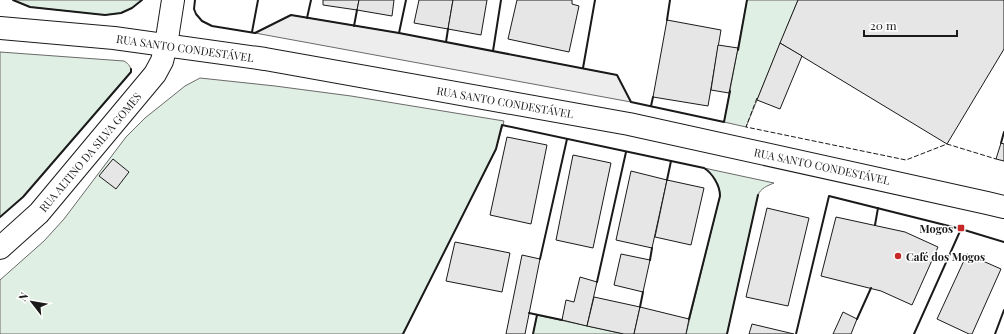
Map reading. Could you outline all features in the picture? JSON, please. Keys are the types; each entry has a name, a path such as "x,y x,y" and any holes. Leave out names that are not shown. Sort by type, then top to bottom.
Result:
{"street":[{"name":"RUA ALTINO DA SILVA GOMES","path":"0,248 39,213 155,74 162,61 166,45 173,0"},
{"name":"RUA SANTO CONDESTÁVEL","path":"0,28 114,38 273,61 629,124 1004,207"}],"green space":[{"path":"13,0 142,0 132,8 121,13 105,15 30,7"},
{"path":"747,0 798,0 746,127 724,122"},
{"path":"0,52 124,61 131,69 131,72 23,197 0,217"},
{"path":"200,78 351,96 504,121 496,149 403,334 0,334 0,280 44,241 64,219 126,137 145,118 185,86"},
{"path":"704,168 774,183 763,189 758,195 727,334 686,334 720,196 719,188 715,180"},
{"path":"537,315 624,334 533,334"}],"shaded area":[{"path":"291,15 399,33 617,75 631,102 255,33"}],"building":[{"path":"323,0 359,0 357,10 323,5"},
{"path":"359,0 394,0 392,16 357,10"},
{"path":"419,0 453,0 448,29 414,23"},
{"path":"453,0 487,0 481,35 448,29"},
{"path":"517,0 572,0 572,4 579,6 569,52 508,39"},
{"path":"798,0 1004,0 1004,49 947,144 780,43"},
{"path":"667,20 721,30 708,106 653,97"},
{"path":"780,43 802,56 780,109 757,100"},
{"path":"718,45 738,48 729,93 711,90"},
{"path":"507,137 547,145 531,224 490,215"},
{"path":"1001,143 1004,144 1004,161 996,159"},
{"path":"573,155 611,163 593,248 556,240"},
{"path":"113,159 129,172 116,189 99,176"},
{"path":"631,171 667,180 652,248 616,240"},
{"path":"667,180 704,188 691,245 655,237"},
{"path":"767,208 809,218 788,306 746,297"},
{"path":"836,217 905,232 938,247 912,305 881,291 821,276"},
{"path":"455,242 510,253 502,292 446,281"},
{"path":"621,254 650,260 643,292 614,285"},
{"path":"967,254 1001,269 972,334 937,319"},
{"path":"522,255 540,259 525,334 506,334"},
{"path":"580,277 597,282 587,326 562,320 566,300 574,302"},
{"path":"594,297 640,307 634,334 624,334 587,326"},
{"path":"640,307 689,319 686,334 634,334"},
{"path":"843,312 857,319 851,334 833,334"},
{"path":"752,324 794,334 749,334"}],"fence":[{"path":"757,98 746,127 906,160 947,144 996,159"}],"wall":[{"path":"13,0 30,7 105,15 121,13 132,8 142,0"},
{"path":"195,0 194,9 196,14 202,21 212,26 255,33 291,15 399,33 617,75 631,102 724,122 730,91"},
{"path":"252,32 258,0"},
{"path":"307,18 311,0"},
{"path":"399,33 406,0"},
{"path":"493,51 501,0"},
{"path":"583,68 595,0"},
{"path":"667,20 670,0"},
{"path":"738,50 747,0"},
{"path":"354,26 357,10"},
{"path":"446,42 448,29"},
{"path":"0,217 23,197 131,72 131,69"},
{"path":"651,106 653,97"},
{"path":"403,334 496,149 502,125 704,168 710,173 717,184 720,196 689,319"},
{"path":"1001,143 1004,132"},
{"path":"540,259 567,139"},
{"path":"597,282 626,152"},
{"path":"667,180 671,161"},
{"path":"727,334 758,195"},
{"path":"796,334 829,196 961,229 1004,242"},
{"path":"875,225 878,208"},
{"path":"914,334 961,229"},
{"path":"650,260 652,248"},
{"path":"857,319 871,288"},
{"path":"640,307 643,292"},
{"path":"995,334 1004,310"},
{"path":"529,313 562,320"},
{"path":"533,334 537,315"}],"place":[{"name":"Mogos","path":"961,228"},
{"name":"Café dos Mogos","path":"898,256"}]}
